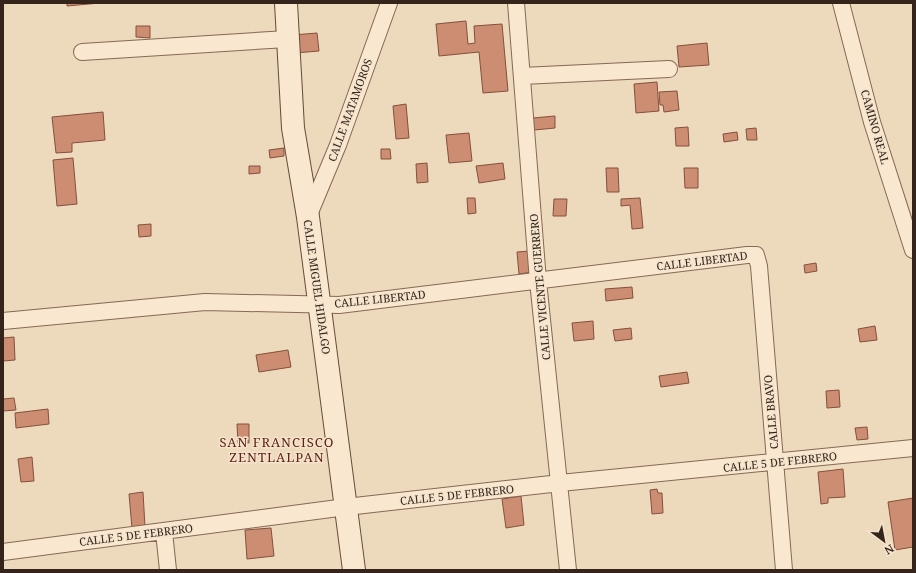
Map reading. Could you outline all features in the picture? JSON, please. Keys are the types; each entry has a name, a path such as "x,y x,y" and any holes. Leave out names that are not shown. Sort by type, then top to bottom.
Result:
{"street":[{"name":"CALLE MIGUEL HIDALGO","path":"286,3 293,128 308,217 354,570"},
{"name":"CALLE MATAMOROS","path":"308,217 338,145 389,3"},
{"name":"CALLE VICENTE GUERRERO","path":"516,3 538,281 568,570"},
{"name":"CAMINO REAL","path":"841,3 872,122 913,250"},
{"path":"82,52 287,39"},
{"path":"522,76 669,69"},
{"name":"CALLE LIBERTAD","path":"3,321 205,302 339,305 740,256 756,256"},
{"name":"CALLE BRAVO","path":"756,256 759,266 784,570"},
{"name":"CALLE 5 DE FEBRERO","path":"3,552 346,507 560,483 775,463 913,448"},
{"path":"164,532 168,570"}],"building":[{"path":"67,3 100,3 67,6"},
{"path":"466,21 468,44 475,43 474,26 502,24 508,91 483,93 479,52 439,56 436,24"},
{"path":"136,26 150,26 150,38 136,37"},
{"path":"317,33 319,51 295,53 293,35"},
{"path":"707,43 709,65 679,67 677,46"},
{"path":"657,82 659,111 636,113 634,84"},
{"path":"677,91 679,110 664,112 663,105 660,105 659,92"},
{"path":"406,104 409,138 396,139 393,106"},
{"path":"103,112 105,140 72,143 72,152 56,153 52,117"},
{"path":"555,116 555,128 534,130 533,118"},
{"path":"688,127 689,146 676,146 675,128"},
{"path":"756,128 757,140 747,140 746,129"},
{"path":"737,132 738,140 724,142 723,134"},
{"path":"469,133 472,161 449,163 446,135"},
{"path":"284,148 284,156 270,158 269,150"},
{"path":"381,149 390,149 391,159 381,159"},
{"path":"73,158 77,204 57,206 53,160"},
{"path":"427,163 428,182 417,183 416,164"},
{"path":"503,163 505,179 479,183 476,166"},
{"path":"249,166 260,166 260,173 249,174"},
{"path":"606,168 618,168 619,192 607,192"},
{"path":"684,168 698,168 698,188 685,188"},
{"path":"467,198 475,198 476,213 468,214"},
{"path":"640,198 643,228 632,229 630,205 621,206 621,199"},
{"path":"554,199 567,199 566,216 553,216"},
{"path":"151,224 151,236 139,237 138,225"},
{"path":"530,251 533,272 519,274 517,252"},
{"path":"816,263 817,271 805,273 804,265"},
{"path":"632,287 633,298 606,301 605,289"},
{"path":"593,321 594,339 574,341 572,323"},
{"path":"875,326 877,340 860,342 858,329"},
{"path":"631,328 632,339 615,341 613,330"},
{"path":"14,337 15,360 3,361 3,338"},
{"path":"288,350 291,367 259,372 256,355"},
{"path":"687,372 689,383 661,387 659,376"},
{"path":"839,390 840,407 827,408 826,391"},
{"path":"14,398 16,410 3,411 3,399"},
{"path":"48,409 49,424 16,428 15,413"},
{"path":"237,424 249,424 249,443 238,443"},
{"path":"867,427 868,439 857,440 855,428"},
{"path":"32,457 34,481 21,482 18,459"},
{"path":"843,469 845,497 828,498 828,503 821,504 818,472"},
{"path":"657,489 658,493 662,493 663,513 652,514 650,490"},
{"path":"143,492 145,527 132,528 129,494"},
{"path":"521,496 524,525 506,528 502,499"},
{"path":"913,498 913,547 895,550 888,502"},
{"path":"271,528 274,556 247,559 245,530"}],"district":[{"name":"SAN FRANCISCO ZENTLALPAN","path":"277,450"}]}
